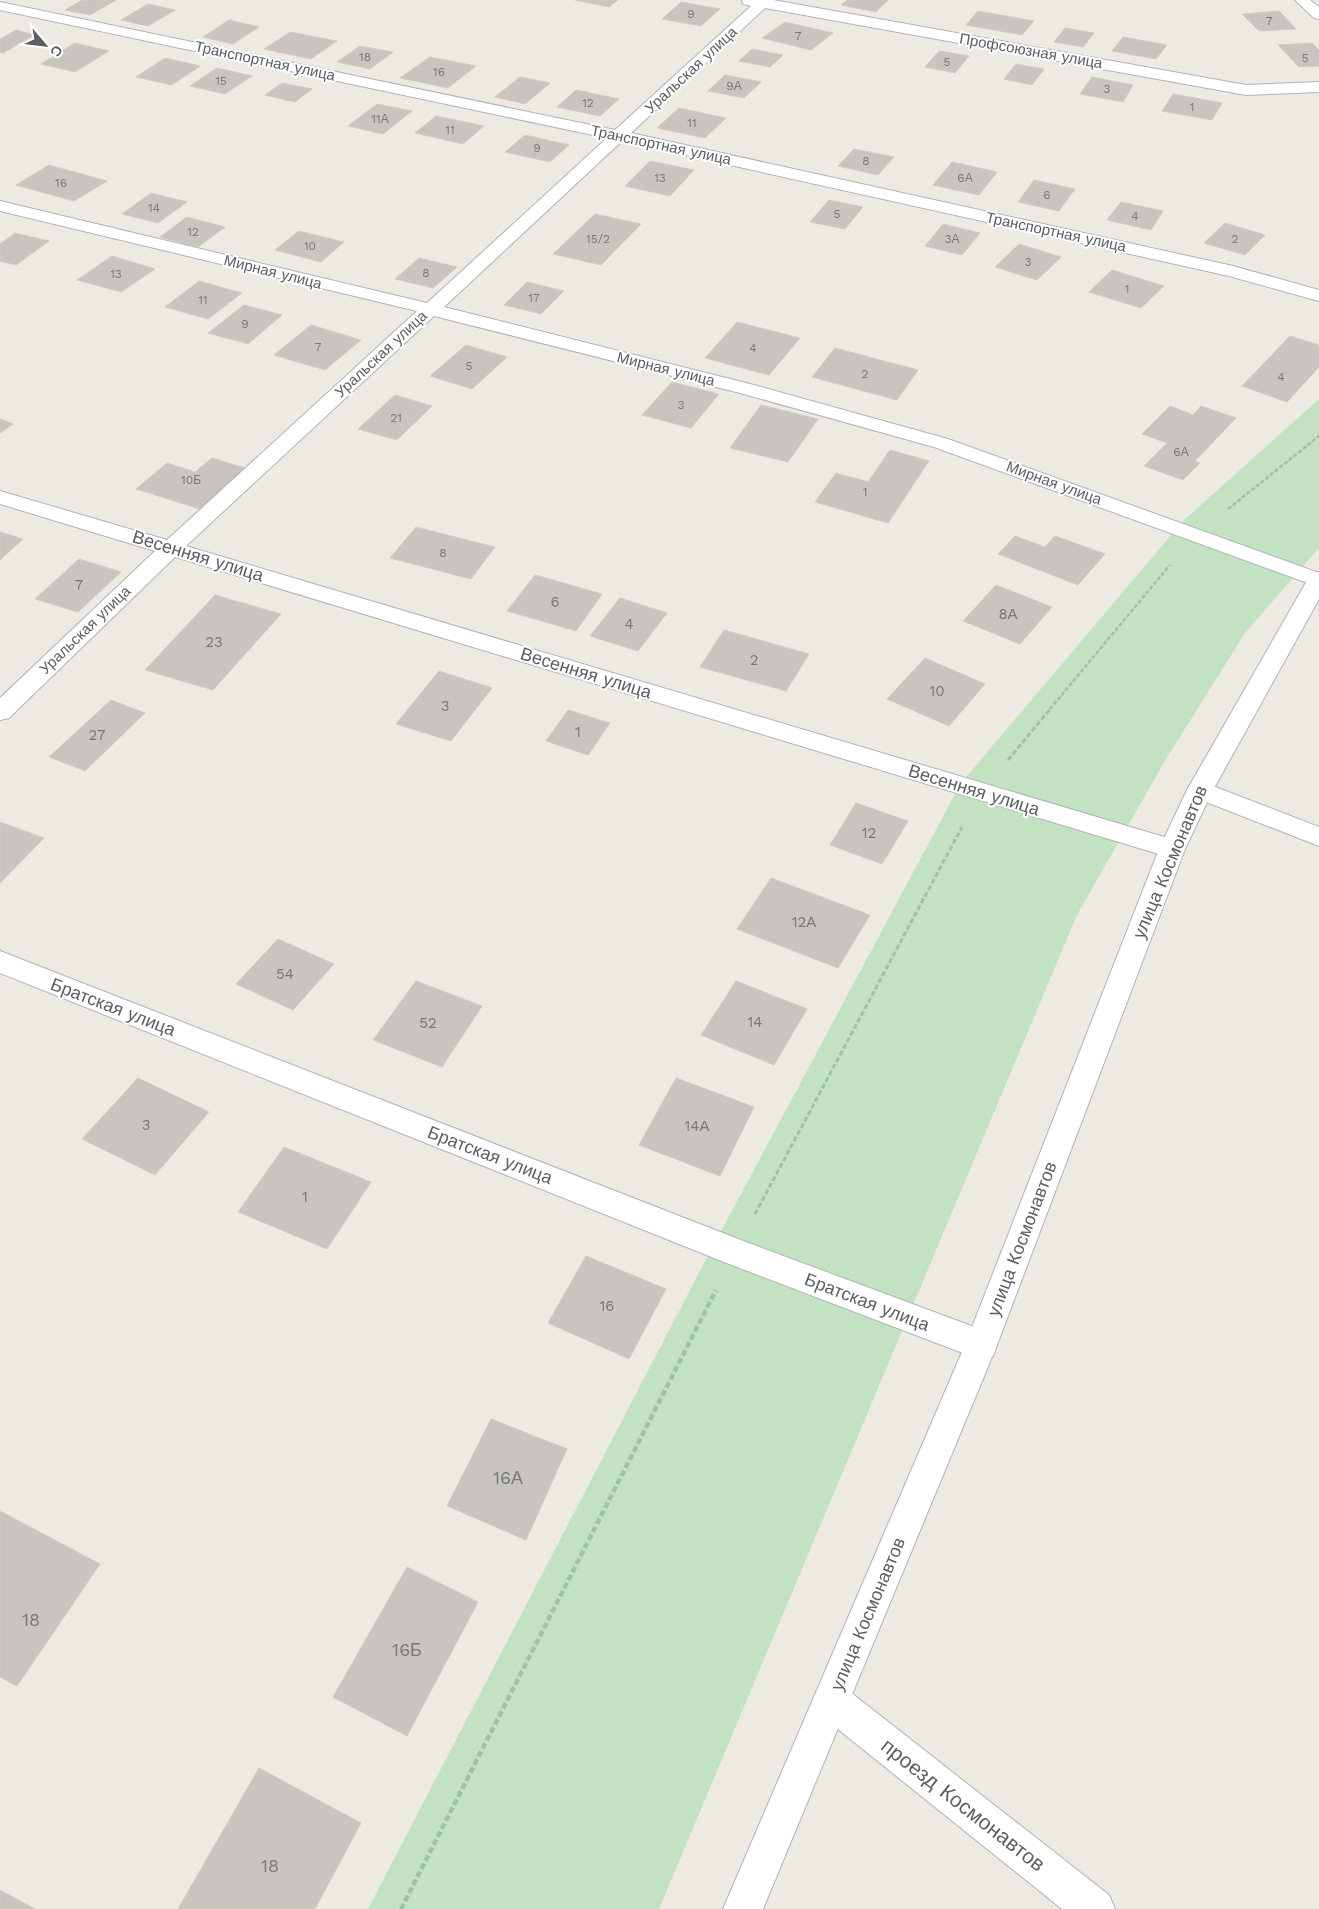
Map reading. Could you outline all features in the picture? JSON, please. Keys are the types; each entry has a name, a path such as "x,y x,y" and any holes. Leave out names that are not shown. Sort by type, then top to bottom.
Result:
{"street":[{"path":"1302,0 1319,15"},
{"name":"Профсоюзная улица","path":"758,1 1246,90 1319,87"},
{"name":"Уральская улица","path":"0,712 171,548 620,136 758,1"},
{"name":"Транспортная улица","path":"0,6 620,136 1233,271 1319,296"},
{"name":"Мирная улица","path":"0,206 430,309 747,389 941,443 1318,580"},
{"name":"Весенняя улица","path":"0,497 1172,849"},
{"name":"улица Космонавтов","path":"743,1909 981,1345 1172,849 1200,790 1318,580"},
{"path":"1200,790 1319,837"},
{"name":"Братская улица","path":"0,962 735,1252 981,1345"},
{"name":"проезд Космонавтов","path":"832,1701 1095,1909"}],"path":[{"path":"401,1909 735,1252 981,792 1196,535 1319,436"}],"green space":[{"path":"1319,399 1319,548 1245,633 1166,759 1077,915 659,1909 368,1909 704,1263 954,796 967,776 1183,521"}],"building":[{"path":"82,0 116,0 90,15 65,10"},
{"path":"575,0 618,0 609,7"},
{"path":"847,0 888,0 876,12 841,5"},
{"path":"681,2 720,9 701,26 662,19"},
{"path":"148,4 175,10 148,26 121,20"},
{"path":"978,11 1034,21 1022,35 966,25"},
{"path":"1279,11 1296,29 1259,31 1242,14"},
{"path":"229,20 259,27 233,44 203,37"},
{"path":"785,22 833,33 811,50 762,38"},
{"path":"1065,28 1094,33 1083,47 1054,42"},
{"path":"16,30 35,35 3,53 0,52 0,39"},
{"path":"290,32 337,41 311,59 264,49"},
{"path":"1123,37 1167,45 1156,59 1112,51"},
{"path":"75,43 109,51 75,72 41,64"},
{"path":"1312,43 1319,50 1319,66 1299,67 1278,45"},
{"path":"360,46 393,52 370,69 337,62"},
{"path":"752,49 783,55 770,67 739,61"},
{"path":"939,51 969,56 955,73 925,67"},
{"path":"430,57 476,66 448,88 400,78"},
{"path":"165,58 200,66 172,85 136,77"},
{"path":"1016,64 1044,69 1032,85 1004,79"},
{"path":"217,68 252,76 225,94 190,86"},
{"path":"725,75 761,82 744,98 708,91"},
{"path":"520,77 550,83 525,104 495,97"},
{"path":"1092,77 1133,85 1123,102 1080,94"},
{"path":"282,83 312,89 295,102 265,95"},
{"path":"576,90 619,99 600,116 557,107"},
{"path":"1173,94 1222,103 1212,120 1162,111"},
{"path":"377,104 412,111 383,134 348,126"},
{"path":"679,108 726,118 705,138 657,128"},
{"path":"436,116 484,126 463,144 415,133"},
{"path":"525,135 569,145 550,162 505,152"},
{"path":"854,149 894,157 878,175 838,166"},
{"path":"650,161 694,170 670,196 625,186"},
{"path":"952,162 997,172 979,195 933,185"},
{"path":"49,165 107,181 74,201 16,185"},
{"path":"1034,180 1075,189 1059,211 1018,202"},
{"path":"151,193 187,202 158,223 122,214"},
{"path":"829,200 863,207 845,229 810,222"},
{"path":"1121,202 1163,211 1151,230 1107,220"},
{"path":"595,214 641,224 601,265 553,254"},
{"path":"187,217 225,227 198,247 160,237"},
{"path":"1225,223 1265,235 1245,255 1204,243"},
{"path":"943,224 980,233 962,255 925,246"},
{"path":"299,231 344,242 321,262 275,250"},
{"path":"15,233 49,241 16,265 0,261 0,244"},
{"path":"1019,244 1061,257 1037,280 995,267"},
{"path":"112,256 155,269 121,292 77,280"},
{"path":"419,258 457,267 433,288 395,279"},
{"path":"1112,270 1164,286 1141,308 1089,292"},
{"path":"199,281 242,293 208,319 165,307"},
{"path":"527,282 564,291 541,314 504,305"},
{"path":"244,305 282,315 248,344 208,333"},
{"path":"737,322 800,338 769,375 705,358"},
{"path":"311,325 361,340 325,370 274,355"},
{"path":"1290,336 1319,345 1319,367 1287,402 1242,386"},
{"path":"466,345 507,357 472,389 430,376"},
{"path":"835,348 918,370 897,400 812,377"},
{"path":"672,382 719,394 691,428 642,415"},
{"path":"395,395 432,406 397,440 358,429"},
{"path":"761,405 818,419 788,462 730,448"},
{"path":"1170,406 1193,415 1201,406 1236,418 1195,461 1200,463 1183,480 1144,466 1167,443 1142,434"},
{"path":"0,419 13,424 0,433"},
{"path":"890,450 929,461 888,523 815,502 836,473 868,482"},
{"path":"212,458 248,469 203,510 136,489 167,463 195,472"},
{"path":"416,527 495,547 471,579 390,558"},
{"path":"0,532 23,539 0,560"},
{"path":"1015,536 1045,547 1055,536 1105,554 1078,585 998,554"},
{"path":"79,559 121,572 78,612 35,599"},
{"path":"535,575 602,594 576,631 507,611"},
{"path":"996,585 1052,607 1020,644 963,621"},
{"path":"215,595 281,614 213,690 145,670"},
{"path":"620,598 667,613 638,651 590,636"},
{"path":"724,630 809,654 786,691 700,667"},
{"path":"925,658 985,684 949,726 887,699"},
{"path":"439,671 492,688 451,741 396,724"},
{"path":"111,700 145,713 85,771 49,757"},
{"path":"568,710 610,723 588,755 546,741"},
{"path":"856,803 908,821 882,864 830,845"},
{"path":"0,822 44,838 0,883"},
{"path":"771,878 870,915 838,968 737,929"},
{"path":"278,939 334,964 293,1010 236,984"},
{"path":"416,981 482,1006 442,1067 373,1040"},
{"path":"736,981 807,1009 774,1065 701,1035"},
{"path":"138,1078 209,1112 155,1175 82,1139"},
{"path":"676,1078 754,1107 720,1176 639,1145"},
{"path":"284,1147 371,1182 327,1249 238,1212"},
{"path":"586,1256 666,1289 629,1359 548,1323"},
{"path":"491,1419 567,1449 526,1540 447,1506"},
{"path":"0,1511 100,1564 17,1686 0,1677"},
{"path":"407,1567 478,1602 407,1736 333,1697"},
{"path":"259,1768 361,1823 315,1909 178,1909"},
{"path":"0,1890 35,1909 0,1909"}]}
